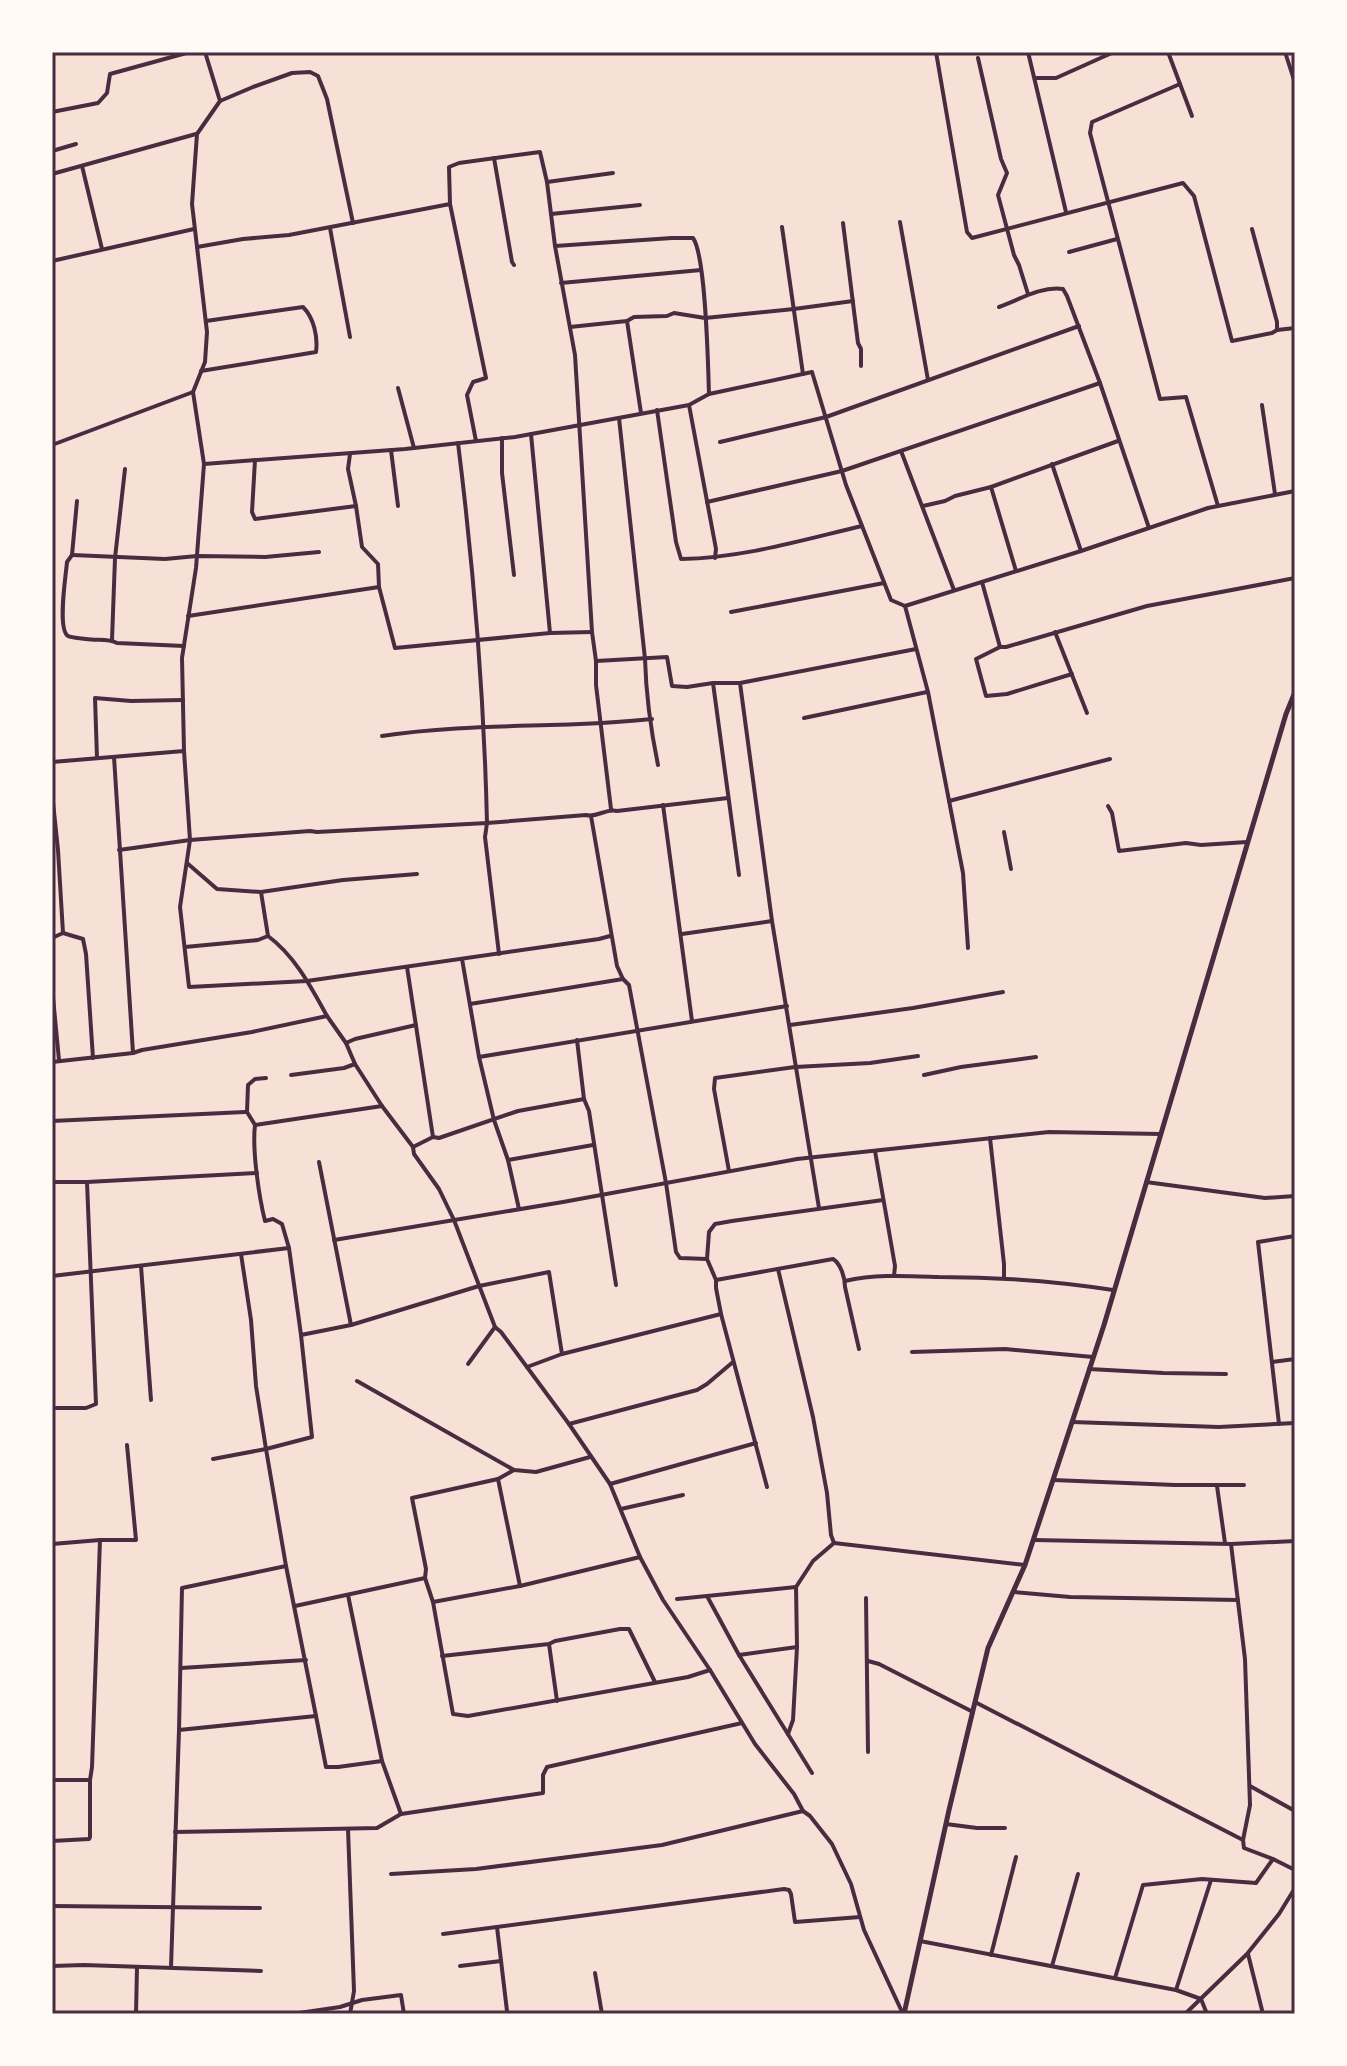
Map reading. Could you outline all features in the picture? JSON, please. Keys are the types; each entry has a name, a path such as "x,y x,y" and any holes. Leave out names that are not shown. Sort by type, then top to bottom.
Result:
{"street":[{"path":"52,112 98,103 107,93 110,74 190,52"},
{"path":"205,52 220,101"},
{"path":"936,52 967,232 972,238 1183,183 1194,196 1232,341 1295,328"},
{"path":"1028,52 1066,212"},
{"path":"1168,52 1192,116"},
{"path":"1285,52 1295,83"},
{"path":"1035,78 1056,78 1111,53"},
{"path":"978,58 1007,173 998,195 1028,294"},
{"path":"353,223 327,99 318,76 310,72 292,73 220,101 197,134 192,204 207,332 205,362 193,392 204,464 197,556 182,658 190,840 180,907 189,987 307,981 610,936"},
{"path":"1180,84 1092,122 1090,133 1160,399 1186,397 1218,506"},
{"path":"52,174 197,134"},
{"path":"52,151 76,144"},
{"path":"476,441 467,395 473,382 486,378 450,204 449,173 451,164 540,152 575,355 596,685 611,809"},
{"path":"494,158 514,265"},
{"path":"82,166 102,249"},
{"path":"547,182 613,173"},
{"path":"197,247 289,235 450,204"},
{"path":"550,215 640,205"},
{"path":"900,222 928,380"},
{"path":"843,223 861,366"},
{"path":"782,227 803,374"},
{"path":"330,228 350,337"},
{"path":"52,261 195,229"},
{"path":"1252,229 1277,330"},
{"path":"555,246 693,238 698,245 701,270 709,394"},
{"path":"1069,252 1117,239"},
{"path":"561,283 701,270"},
{"path":"999,307 1028,294 1063,289 1100,383 1149,528"},
{"path":"570,327 674,313 705,318 853,301"},
{"path":"201,371 316,352 317,345 311,315 303,307 206,321"},
{"path":"627,321 641,413"},
{"path":"720,442 826,417 1079,326"},
{"path":"204,464 414,448 531,434 689,405 709,394 812,372 842,471 884,583 891,600 905,606 1218,506 1295,491"},
{"path":"707,502 842,471 1100,383"},
{"path":"398,388 414,448"},
{"path":"52,445 193,392"},
{"path":"689,405 716,549 715,558"},
{"path":"1262,405 1275,495"},
{"path":"657,410 681,559 715,558 764,550 862,526"},
{"path":"619,418 658,765"},
{"path":"531,434 550,633"},
{"path":"502,438 502,473 514,575"},
{"path":"923,506 991,487 1118,441"},
{"path":"458,443 479,639 485,727 485,837 499,954"},
{"path":"391,450 398,506"},
{"path":"901,451 954,590"},
{"path":"350,453 348,469 362,547 378,564 379,587 395,648 550,633 592,632"},
{"path":"255,460 252,512 255,519 356,506"},
{"path":"1052,464 1081,551"},
{"path":"112,640 115,558 125,469"},
{"path":"991,487 1016,571"},
{"path":"77,501 72,555 67,562 62,619 64,632 68,636 97,641 184,646"},
{"path":"72,555 165,559 265,557 319,552"},
{"path":"1072,674 1007,694 986,696 976,659 1000,647 1147,606 1295,578"},
{"path":"982,582 1000,647"},
{"path":"731,612 884,583"},
{"path":"188,616 379,587"},
{"path":"905,606 928,692 963,873 968,948"},
{"path":"1055,632 1087,713"},
{"path":"596,661 667,657 672,686 687,687 740,683 916,649"},
{"path":"713,683 739,875"},
{"path":"740,683 772,921 819,1208"},
{"path":"804,718 928,692"},
{"path":"903,2014 988,1648 1025,1565 1093,1357 1295,692"},
{"path":"97,758 95,698 183,700"},
{"path":"382,736 485,727 601,725 652,719"},
{"path":"52,762 184,751"},
{"path":"114,757 133,1053"},
{"path":"949,801 1110,759"},
{"path":"52,793 63,933"},
{"path":"119,850 190,840 310,831 591,816 611,809 617,811 728,798"},
{"path":"663,805 692,1021"},
{"path":"1108,806 1119,851 1186,843 1247,842"},
{"path":"591,816 610,936 617,966 629,985 676,1252 680,1258 707,1259"},
{"path":"1004,832 1011,869"},
{"path":"187,863 217,889 261,892 343,880 417,874"},
{"path":"261,892 268,936 282,946 307,981 346,1043 355,1064 439,1189 495,1327 610,1484 640,1557 663,1600 755,1744 794,1794 803,1811 832,1844 851,1884 864,1930 903,2014"},
{"path":"682,934 772,921"},
{"path":"52,938 63,933 83,939 93,1059"},
{"path":"185,947 258,940 268,936"},
{"path":"462,959 479,1057 519,1209"},
{"path":"407,967 433,1137"},
{"path":"470,1004 623,979"},
{"path":"52,987 59,1061"},
{"path":"790,1025 1003,992"},
{"path":"479,1057 787,1006"},
{"path":"52,1062 133,1053 327,1016"},
{"path":"346,1043 416,1025"},
{"path":"577,1040 616,1285"},
{"path":"729,1171 714,1089 715,1078 918,1056"},
{"path":"924,1075 1036,1057"},
{"path":"291,1075 355,1064"},
{"path":"213,1459 312,1437 289,1248 282,1224 273,1219 265,1221 255,1125 247,1112 248,1085 255,1079 266,1078"},
{"path":"413,1147 433,1137 439,1138 518,1111 584,1099"},
{"path":"255,1125 382,1106"},
{"path":"52,1121 247,1112"},
{"path":"334,1240 812,1157 1049,1132 1161,1134"},
{"path":"990,1138 1004,1278"},
{"path":"508,1160 593,1145"},
{"path":"875,1151 895,1266 894,1276"},
{"path":"319,1162 351,1325"},
{"path":"52,1182 258,1173"},
{"path":"52,1408 86,1408 96,1404 87,1182"},
{"path":"1146,1182 1265,1198 1295,1196"},
{"path":"767,1487 721,1314 716,1280 707,1259 709,1232 715,1224 883,1200"},
{"path":"1279,1424 1258,1242 1295,1236"},
{"path":"52,1276 289,1248"},
{"path":"241,1254 266,1449 326,1767 382,1761"},
{"path":"716,1280 833,1259 838,1262 845,1281 859,1349"},
{"path":"141,1266 151,1400"},
{"path":"778,1269 813,1417 834,1543"},
{"path":"301,1335 351,1325 479,1286 549,1272 562,1354"},
{"path":"845,1281 894,1276 1004,1278 1067,1283 1114,1291"},
{"path":"527,1367 562,1354 721,1314"},
{"path":"468,1364 495,1327"},
{"path":"912,1352 1005,1349 1093,1357"},
{"path":"1272,1362 1295,1359"},
{"path":"569,1424 697,1390 733,1362"},
{"path":"1089,1369 1226,1374"},
{"path":"357,1381 514,1470 536,1472 591,1457"},
{"path":"1072,1422 1219,1427 1295,1423"},
{"path":"610,1484 756,1443"},
{"path":"52,1544 136,1540 127,1445"},
{"path":"514,1470 498,1479 412,1498 453,1714 468,1716 557,1702 710,1670"},
{"path":"498,1479 520,1586"},
{"path":"1053,1480 1244,1485"},
{"path":"1217,1485 1238,1600 1245,1659 1250,1805 1244,1848 1295,1870"},
{"path":"621,1509 683,1495"},
{"path":"52,1841 89,1839 91,1827 90,1780 100,1540"},
{"path":"1034,1540 1228,1544 1295,1541"},
{"path":"788,1734 793,1720 797,1647 796,1587 813,1561 834,1543 1025,1565"},
{"path":"433,1602 520,1586 640,1557"},
{"path":"171,1967 182,1588 286,1566"},
{"path":"295,1606 425,1578"},
{"path":"677,1599 796,1587"},
{"path":"1014,1592 1070,1597 1238,1600"},
{"path":"348,1595 382,1761 401,1814"},
{"path":"707,1596 739,1655 812,1773"},
{"path":"866,1598 868,1752"},
{"path":"442,1656 549,1644 629,1629 655,1682"},
{"path":"549,1644 557,1702"},
{"path":"739,1655 797,1647"},
{"path":"180,1668 306,1660"},
{"path":"868,1661 973,1712"},
{"path":"975,1702 1243,1840"},
{"path":"179,1730 316,1716"},
{"path":"175,1832 377,1828 401,1814 543,1793 543,1775 547,1767 742,1723"},
{"path":"52,1780 90,1780"},
{"path":"1250,1786 1295,1811"},
{"path":"391,1874 476,1869 662,1845 803,1811"},
{"path":"946,1824 1005,1828"},
{"path":"348,1829 354,1991 350,2014"},
{"path":"991,1955 1016,1857"},
{"path":"1115,1978 1143,1885 1211,1880 1256,1883 1273,1859"},
{"path":"1052,1966 1078,1874"},
{"path":"1176,1990 1211,1880"},
{"path":"1185,2014 1247,1954 1295,1888"},
{"path":"443,1934 784,1889 791,1894 795,1922 860,1917"},
{"path":"52,1906 260,1908"},
{"path":"497,1927 507,2011"},
{"path":"920,1941 1176,1990 1201,1999 1207,2014"},
{"path":"1247,1954 1263,2014"},
{"path":"460,1966 501,1961"},
{"path":"52,1966 261,1971"},
{"path":"136,2014 137,1967"},
{"path":"595,1973 602,2014"},
{"path":"292,2014 401,1995 404,2014"}]}
